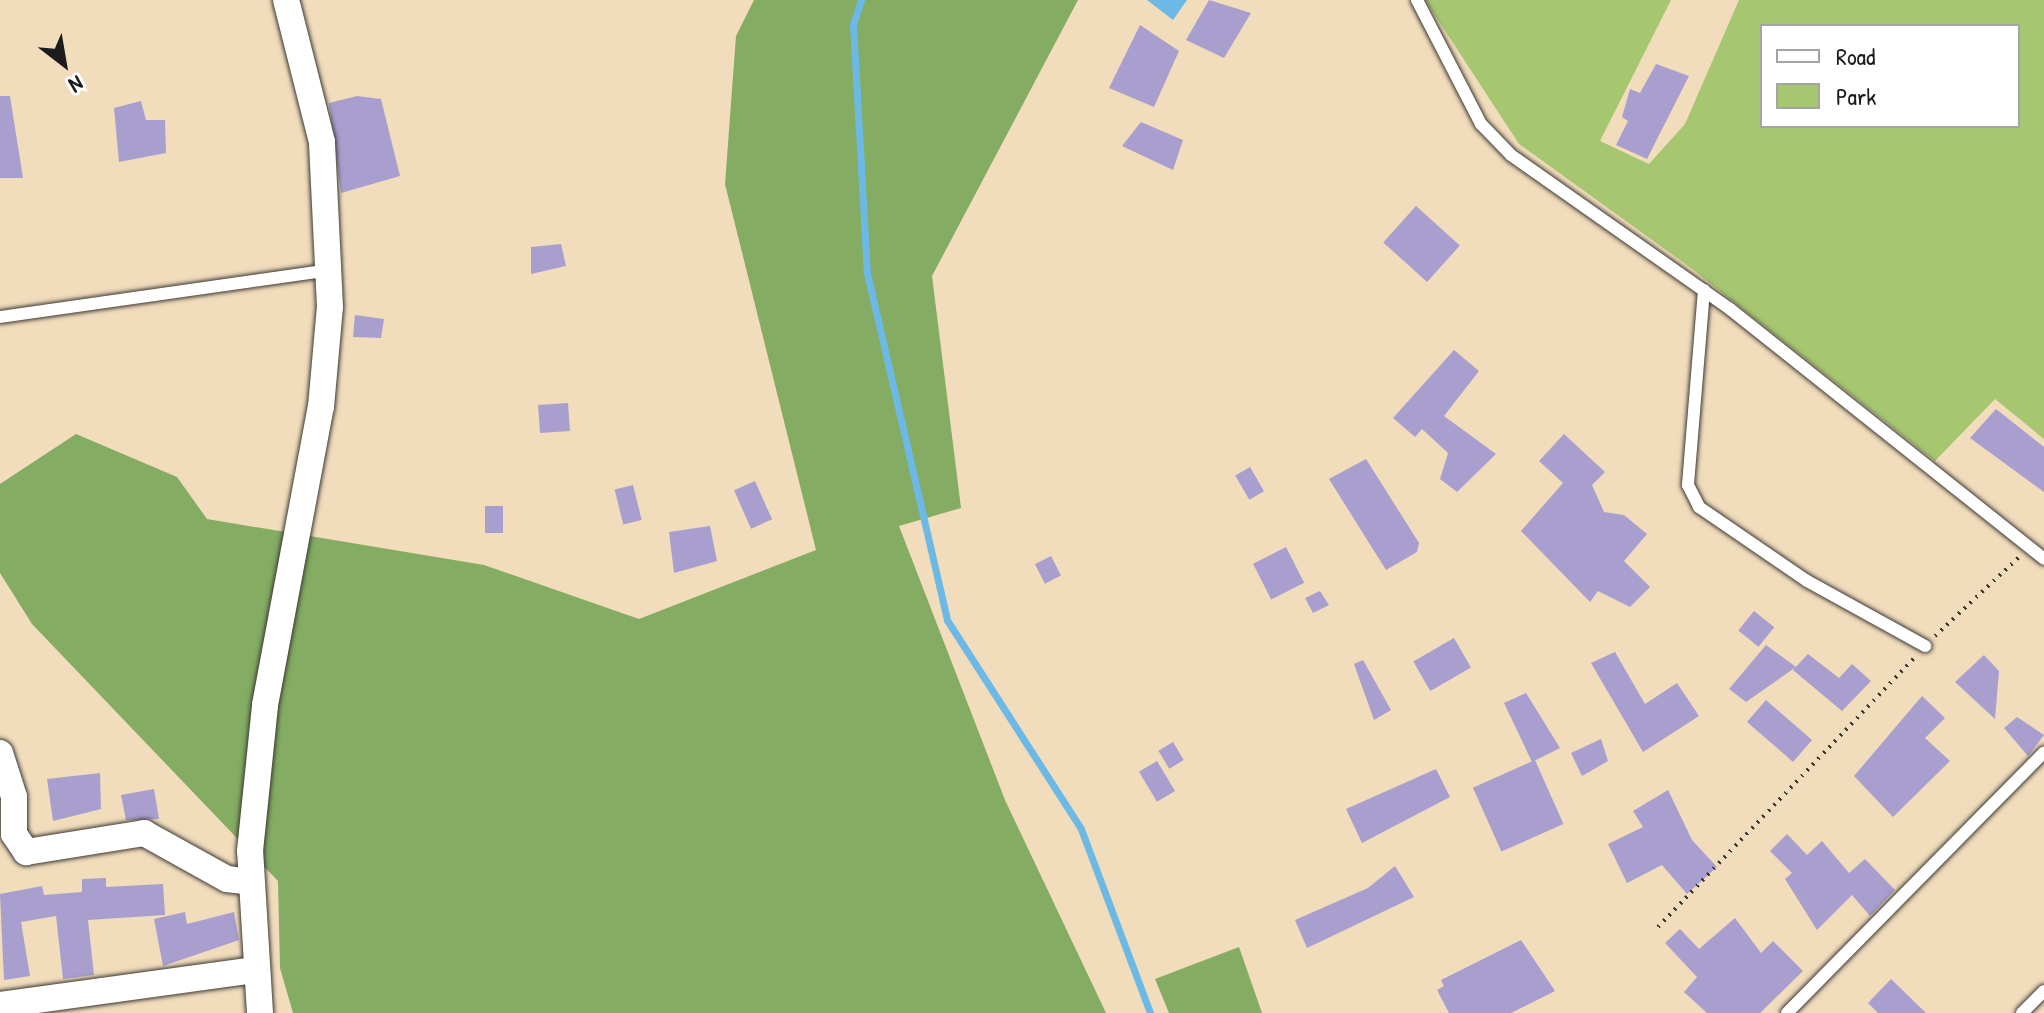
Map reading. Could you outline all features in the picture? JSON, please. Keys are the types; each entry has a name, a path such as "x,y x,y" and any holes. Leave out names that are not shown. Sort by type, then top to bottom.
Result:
{"street":[{"path":"260,1013 254,970 251,882 265,705 321,407 330,270 322,142 286,0"},
{"path":"0,753 14,797 14,834 26,852 144,833 227,879 251,882"},
{"path":"0,1005 254,970"}],"lane":[{"path":"1417,0 1481,124 1511,155 1704,290 2044,559"},
{"path":"0,317 330,270"},
{"path":"1704,290 1688,485 1699,507 1807,581 1925,646"},
{"path":"1787,1013 2044,752"},
{"path":"2022,1013 2044,991"}],"path":[{"path":"1658,927 1925,646 2029,547"}],"green space":[{"path":"754,0 1078,0 932,276 961,508 899,526 1005,800 1106,1013 293,1013 280,968 278,881 32,624 0,573 0,484 76,434 177,477 207,519 484,565 639,619 816,550 725,184 736,36"},
{"path":"1425,0 1671,0 1600,141 1649,164 1685,124 1739,0 2044,0 2044,439 1995,399 1935,461 1691,268 1519,144"},
{"path":"1239,947 1262,1013 1169,1013 1155,979"}],"water":[{"path":"1147,0 1187,0 1173,20"}],"building":[{"path":"1209,0 1251,13 1224,58 1186,40"},
{"path":"1140,25 1179,51 1154,107 1109,88"},
{"path":"1656,64 1689,76 1647,159 1616,145 1628,121 1622,117 1630,89 1640,93"},
{"path":"0,96 10,96 23,178 0,178"},
{"path":"357,96 381,99 400,176 341,193 329,103"},
{"path":"141,101 146,120 165,120 166,153 119,162 114,108"},
{"path":"1141,122 1183,140 1173,170 1122,146"},
{"path":"1416,206 1460,245 1427,282 1383,242"},
{"path":"561,244 566,266 531,274 531,247"},
{"path":"355,315 384,319 381,338 353,337"},
{"path":"1454,350 1479,371 1444,416 1496,454 1457,492 1440,479 1448,453 1422,429 1415,437 1393,418"},
{"path":"568,403 570,431 540,433 538,405"},
{"path":"1996,409 2044,447 2044,492 1970,438"},
{"path":"1564,434 1605,472 1592,485 1604,512 1624,515 1647,534 1624,561 1650,587 1630,607 1598,591 1590,602 1521,531 1563,483 1539,461"},
{"path":"1366,459 1419,543 1417,552 1386,570 1329,479"},
{"path":"1250,467 1264,491 1249,500 1235,476"},
{"path":"755,481 772,519 751,529 734,490"},
{"path":"633,485 642,520 623,525 615,490"},
{"path":"485,506 503,506 503,533 485,533"},
{"path":"710,526 717,561 674,573 669,532"},
{"path":"1286,547 1304,583 1271,599 1253,564"},
{"path":"1051,556 1061,576 1045,584 1035,564"},
{"path":"1320,591 1329,605 1313,613 1305,598"},
{"path":"1754,611 1774,627 1758,647 1738,630"},
{"path":"1454,638 1471,667 1430,691 1413,662"},
{"path":"1766,645 1796,667 1746,702 1729,689"},
{"path":"1615,652 1645,704 1677,683 1699,716 1643,752 1591,663"},
{"path":"1808,654 1839,678 1852,664 1871,681 1842,711 1793,670"},
{"path":"1984,655 1999,671 1995,719 1955,682"},
{"path":"1363,660 1391,710 1374,720 1354,664"},
{"path":"1526,693 1560,748 1532,762 1504,703"},
{"path":"1922,696 1945,718 1925,738 1950,761 1893,817 1854,776"},
{"path":"1766,700 1812,740 1793,762 1747,722"},
{"path":"2017,717 2044,735 2028,756 2004,728"},
{"path":"1601,739 1608,761 1582,776 1571,753"},
{"path":"1173,742 1184,760 1169,769 1158,751"},
{"path":"1535,760 1563,824 1501,852 1473,788"},
{"path":"1157,761 1175,791 1157,802 1139,772"},
{"path":"1436,769 1450,797 1362,843 1346,809"},
{"path":"100,773 101,809 53,821 47,779"},
{"path":"154,789 159,819 126,820 121,795"},
{"path":"1668,790 1692,840 1717,867 1687,894 1662,865 1627,883 1608,844 1643,827 1633,811"},
{"path":"1787,834 1807,855 1822,841 1849,873 1865,859 1895,890 1870,916 1852,895 1817,930 1785,879 1792,873 1770,851"},
{"path":"1395,866 1414,897 1307,948 1295,920 1368,888"},
{"path":"106,878 106,887 163,884 165,915 88,920 94,975 63,979 56,916 21,922 30,976 4,980 0,894 42,886 44,895 82,892 82,879"},
{"path":"185,912 187,924 234,912 239,940 163,966 154,919"},
{"path":"1735,918 1761,953 1773,941 1803,971 1760,1013 1707,1013 1684,992 1697,977 1665,943 1680,929 1699,949"},
{"path":"1521,940 1555,991 1511,1013 1449,1013 1437,990 1444,986 1441,980"},
{"path":"1891,979 1926,1013 1878,1013 1868,1003"}],"waterway":[{"path":"861,0 853,24 867,273 947,620 1081,829 1150,1013"}]}
